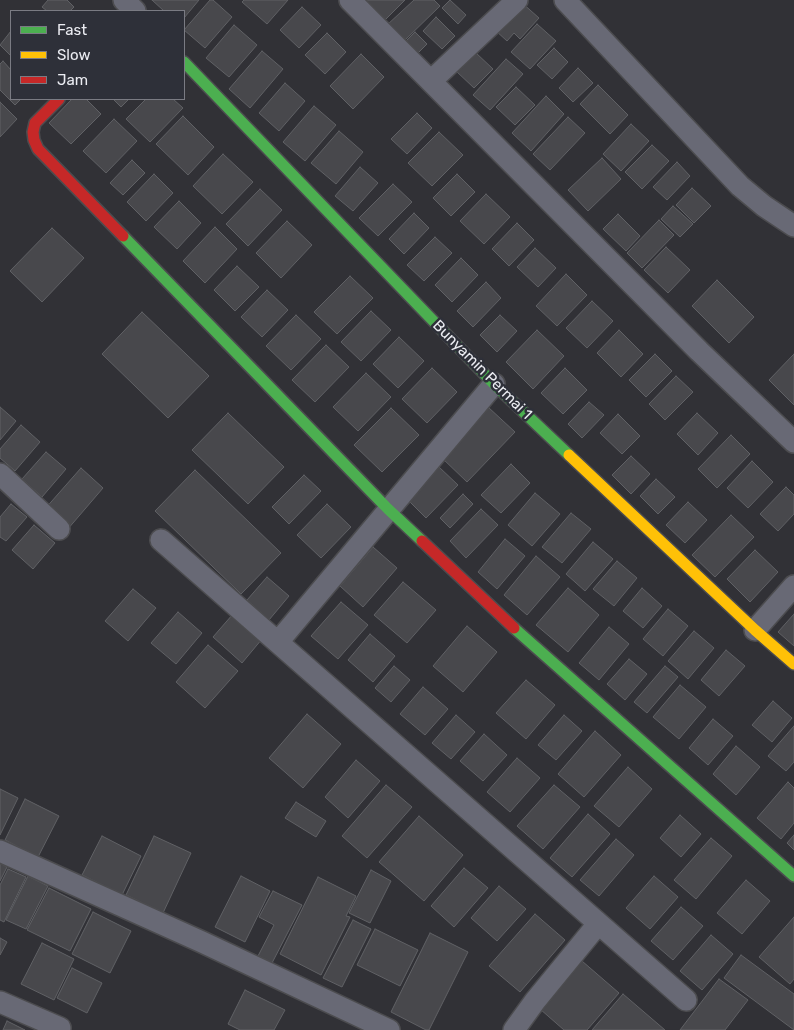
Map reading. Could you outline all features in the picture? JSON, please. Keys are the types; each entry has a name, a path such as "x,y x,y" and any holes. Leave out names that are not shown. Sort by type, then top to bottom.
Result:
{"street":[{"path":"124,0 134,10"},
{"path":"350,0 699,351 794,442"},
{"path":"431,81 517,0"},
{"path":"565,0 740,186 764,206 794,226"},
{"name":"Bunyamin Permai 1","path":"185,63 494,384 755,630 794,664"},
{"path":"58,100 35,123 33,132 38,148 388,509 536,647 794,876"},
{"path":"278,642 494,384"},
{"path":"0,474 59,529"},
{"path":"161,540 686,1000"},
{"path":"755,630 794,586"},
{"path":"0,851 202,942 389,1030"},
{"path":"514,1030 535,1000 598,924"},
{"path":"0,1002 60,1028"}],"building":[{"path":"48,0 67,0 74,7 71,10 46,10 42,7"},
{"path":"152,0 199,0 185,17 185,10 163,10"},
{"path":"210,0 213,0 232,17 205,48 185,29"},
{"path":"244,0 288,0 267,24 242,2"},
{"path":"365,0 405,0 385,20"},
{"path":"414,0 434,0 440,6 403,42 387,25"},
{"path":"450,0 466,15 458,24 442,8"},
{"path":"521,2 539,18 520,39 514,33 507,41 495,30"},
{"path":"302,7 321,25 299,48 280,30"},
{"path":"436,17 455,36 442,49 423,31"},
{"path":"537,24 556,41 530,69 511,52"},
{"path":"234,25 257,45 229,77 206,58"},
{"path":"10,32 10,55 0,45"},
{"path":"415,32 427,44 415,56 403,44"},
{"path":"327,33 346,52 325,74 305,55"},
{"path":"554,48 568,62 552,79 537,65"},
{"path":"262,51 283,69 250,108 229,89"},
{"path":"475,52 493,69 474,88 456,71"},
{"path":"361,54 384,77 353,109 330,86"},
{"path":"506,59 523,74 490,110 473,95"},
{"path":"3,61 10,69 10,100 0,90 0,64"},
{"path":"578,68 593,83 573,102 559,88"},
{"path":"285,83 305,101 279,131 259,113"},
{"path":"598,85 628,115 610,134 580,104"},
{"path":"516,87 535,105 515,125 496,107"},
{"path":"546,96 564,114 531,151 512,133"},
{"path":"10,100 20,100 15,105"},
{"path":"71,100 87,100 101,114 71,144 49,123"},
{"path":"114,100 128,100 121,107"},
{"path":"145,100 174,100 183,108 150,142 126,119"},
{"path":"0,102 17,119 0,137"},
{"path":"314,106 336,125 305,161 283,142"},
{"path":"417,113 432,128 407,154 391,139"},
{"path":"183,116 214,147 188,175 156,144"},
{"path":"568,117 585,133 550,170 533,154"},
{"path":"114,119 137,141 106,173 83,151"},
{"path":"631,124 649,141 621,171 603,154"},
{"path":"339,131 363,152 336,184 311,163"},
{"path":"439,132 463,155 432,186 408,163"},
{"path":"652,145 669,161 642,189 625,172"},
{"path":"223,154 253,182 222,214 193,186"},
{"path":"602,158 621,179 588,211 568,190"},
{"path":"132,160 145,173 123,195 110,183"},
{"path":"677,162 690,176 667,200 653,187"},
{"path":"360,167 378,183 353,211 335,196"},
{"path":"154,174 173,193 146,221 127,202"},
{"path":"457,174 475,192 451,216 433,198"},
{"path":"393,184 412,202 378,236 359,218"},
{"path":"692,188 711,206 694,223 676,205"},
{"path":"260,189 282,210 248,246 226,224"},
{"path":"486,194 510,217 484,244 460,221"},
{"path":"179,201 201,223 177,249 154,227"},
{"path":"673,206 693,224 680,237 661,219"},
{"path":"414,213 429,228 404,254 389,239"},
{"path":"618,214 640,236 626,251 603,229"},
{"path":"659,220 674,235 642,268 627,253"},
{"path":"287,221 312,245 281,278 256,253"},
{"path":"517,223 534,240 509,266 492,249"},
{"path":"215,227 237,249 205,283 183,261"},
{"path":"52,228 84,258 42,302 10,271"},
{"path":"435,237 452,253 424,281 407,265"},
{"path":"666,247 690,270 668,293 644,270"},
{"path":"535,248 556,268 538,287 517,267"},
{"path":"461,258 478,275 452,302 435,285"},
{"path":"237,266 259,287 235,311 214,290"},
{"path":"566,274 587,295 557,326 536,306"},
{"path":"350,276 373,298 337,334 314,312"},
{"path":"717,280 754,317 729,343 692,306"},
{"path":"486,282 501,298 473,327 457,311"},
{"path":"267,290 288,310 262,337 241,317"},
{"path":"592,301 613,321 587,348 566,328"},
{"path":"371,311 391,330 361,361 341,342"},
{"path":"142,312 209,376 168,418 102,354"},
{"path":"296,315 321,339 291,370 266,346"},
{"path":"500,315 517,331 497,352 480,335"},
{"path":"537,330 564,356 533,389 506,362"},
{"path":"619,330 643,354 621,377 597,353"},
{"path":"399,337 424,361 398,388 373,364"},
{"path":"326,345 349,367 315,402 292,380"},
{"path":"655,354 672,371 646,397 629,380"},
{"path":"794,354 794,405 769,380"},
{"path":"432,368 457,392 427,423 402,399"},
{"path":"565,368 587,390 563,414 541,393"},
{"path":"366,373 391,397 358,431 333,407"},
{"path":"676,376 693,392 665,420 649,404"},
{"path":"589,402 604,415 582,438 568,424"},
{"path":"0,407 16,421 0,440"},
{"path":"488,407 515,432 467,482 441,457"},
{"path":"391,408 419,435 382,472 354,445"},
{"path":"228,413 284,467 248,504 192,450"},
{"path":"697,413 718,433 698,455 677,434"},
{"path":"618,414 640,436 622,454 600,433"},
{"path":"21,425 40,442 15,471 0,458 0,449"},
{"path":"731,435 750,454 717,488 698,469"},
{"path":"46,452 66,469 42,497 22,479"},
{"path":"631,456 650,474 631,494 612,475"},
{"path":"752,461 773,482 748,508 727,488"},
{"path":"511,464 530,483 501,513 481,495"},
{"path":"439,467 458,485 426,518 407,499"},
{"path":"81,468 103,488 67,530 44,510"},
{"path":"195,470 281,553 241,594 155,511"},
{"path":"304,475 321,491 289,524 272,507"},
{"path":"656,479 675,497 658,514 640,496"},
{"path":"786,487 794,495 794,514 778,531 760,514"},
{"path":"535,493 560,514 532,546 508,525"},
{"path":"463,494 473,504 450,528 440,518"},
{"path":"688,502 707,520 685,543 666,525"},
{"path":"11,504 27,517 6,541 0,537 0,517"},
{"path":"327,504 351,527 321,558 297,535"},
{"path":"481,509 498,525 466,558 450,541"},
{"path":"571,513 591,529 562,563 542,547"},
{"path":"731,515 754,537 715,577 692,555"},
{"path":"34,525 55,543 33,569 12,550"},
{"path":"505,539 525,556 497,589 478,572"},
{"path":"593,542 613,559 585,591 566,574"},
{"path":"373,547 397,568 363,607 340,586"},
{"path":"755,550 778,572 750,602 727,579"},
{"path":"536,556 560,577 527,615 504,595"},
{"path":"617,561 637,578 614,606 593,589"},
{"path":"267,577 289,596 269,620 247,600"},
{"path":"403,582 436,610 407,643 374,615"},
{"path":"568,588 599,615 568,652 536,625"},
{"path":"642,588 662,606 643,628 623,611"},
{"path":"133,589 156,608 128,641 105,621"},
{"path":"341,602 368,625 338,659 311,636"},
{"path":"668,609 688,626 663,656 643,639"},
{"path":"178,612 202,633 176,664 151,643"},
{"path":"233,614 262,639 242,663 213,637"},
{"path":"794,614 794,646 778,632"},
{"path":"467,626 497,652 463,692 433,666"},
{"path":"609,627 629,644 599,680 579,663"},
{"path":"694,631 714,648 688,679 668,661"},
{"path":"370,634 395,656 373,682 348,660"},
{"path":"208,645 238,671 205,708 176,682"},
{"path":"726,650 745,666 719,696 701,680"},
{"path":"629,659 647,674 625,700 607,684"},
{"path":"394,666 410,680 391,702 375,688"},
{"path":"665,666 678,677 647,713 634,702"},
{"path":"526,680 555,705 526,739 496,713"},
{"path":"680,685 706,707 679,739 653,717"},
{"path":"423,687 448,709 425,735 400,714"},
{"path":"773,701 792,718 772,742 752,725"},
{"path":"307,714 341,744 303,788 269,758"},
{"path":"456,715 475,732 451,759 432,743"},
{"path":"564,715 582,731 556,760 538,745"},
{"path":"713,719 733,736 708,765 689,748"},
{"path":"794,726 794,762 786,771 768,756"},
{"path":"595,731 621,755 584,797 558,774"},
{"path":"484,734 507,755 483,781 460,761"},
{"path":"736,746 760,767 736,795 713,774"},
{"path":"517,758 540,778 510,812 487,792"},
{"path":"356,760 380,781 348,818 325,797"},
{"path":"628,767 652,789 619,827 594,806"},
{"path":"788,782 794,788 794,823 781,839 757,818"},
{"path":"386,785 412,807 367,858 342,836"},
{"path":"554,785 580,807 543,849 517,826"},
{"path":"0,789 18,798 0,835"},
{"path":"25,799 59,816 38,857 5,840"},
{"path":"296,802 326,821 316,837 285,818"},
{"path":"588,814 610,834 572,877 550,858"},
{"path":"680,815 701,834 681,857 660,838"},
{"path":"419,816 463,855 424,901 379,862"},
{"path":"794,835 794,850 787,843"},
{"path":"102,836 141,856 122,895 82,875"},
{"path":"154,836 191,853 163,913 126,895"},
{"path":"711,838 732,856 696,899 674,880"},
{"path":"616,839 634,855 599,896 580,880"},
{"path":"0,863 7,867 0,881"},
{"path":"464,868 488,888 454,927 431,906"},
{"path":"8,869 26,877 4,922 0,920 0,885"},
{"path":"371,870 391,881 370,923 349,913"},
{"path":"28,876 48,886 26,929 6,920"},
{"path":"241,876 270,891 245,942 215,927"},
{"path":"654,876 678,897 650,929 626,908"},
{"path":"318,877 356,896 346,916 350,917 321,975 280,954"},
{"path":"746,880 770,901 742,934 717,913"},
{"path":"499,886 526,909 497,941 471,918"},
{"path":"49,888 91,909 70,951 27,930"},
{"path":"273,891 302,905 272,963 258,956 274,925 259,917"},
{"path":"681,907 703,926 673,960 651,941"},
{"path":"93,912 131,931 110,973 72,954"},
{"path":"535,914 565,940 520,992 489,966"},
{"path":"794,917 794,979 790,984 759,957"},
{"path":"353,920 371,929 342,987 323,978"},
{"path":"375,929 418,950 400,986 357,965"},
{"path":"430,933 468,952 429,1030 426,1030 391,1012"},
{"path":"711,935 733,954 702,990 680,971"},
{"path":"0,938 7,942 0,955"},
{"path":"42,943 74,959 54,1000 21,984"},
{"path":"741,955 794,994 794,1030 724,978"},
{"path":"582,961 619,993 587,1030 564,1030 540,1009"},
{"path":"72,968 102,983 87,1013 57,998"},
{"path":"719,979 748,1000 725,1030 680,1030"},
{"path":"245,990 285,1010 274,1030 240,1030 228,1024"},
{"path":"623,994 665,1030 592,1030"},
{"path":"7,1021 25,1030 3,1030"}],"traffic: fast":[{"path":"185,63 494,384 569,455"},
{"path":"123,236 388,509 422,541"},
{"path":"514,628 794,876"}],"traffic: slow":[{"path":"569,455 755,630 794,664"}],"traffic: jam":[{"path":"58,100 35,123 33,132 38,149 123,236"},
{"path":"422,541 514,628"}]}
